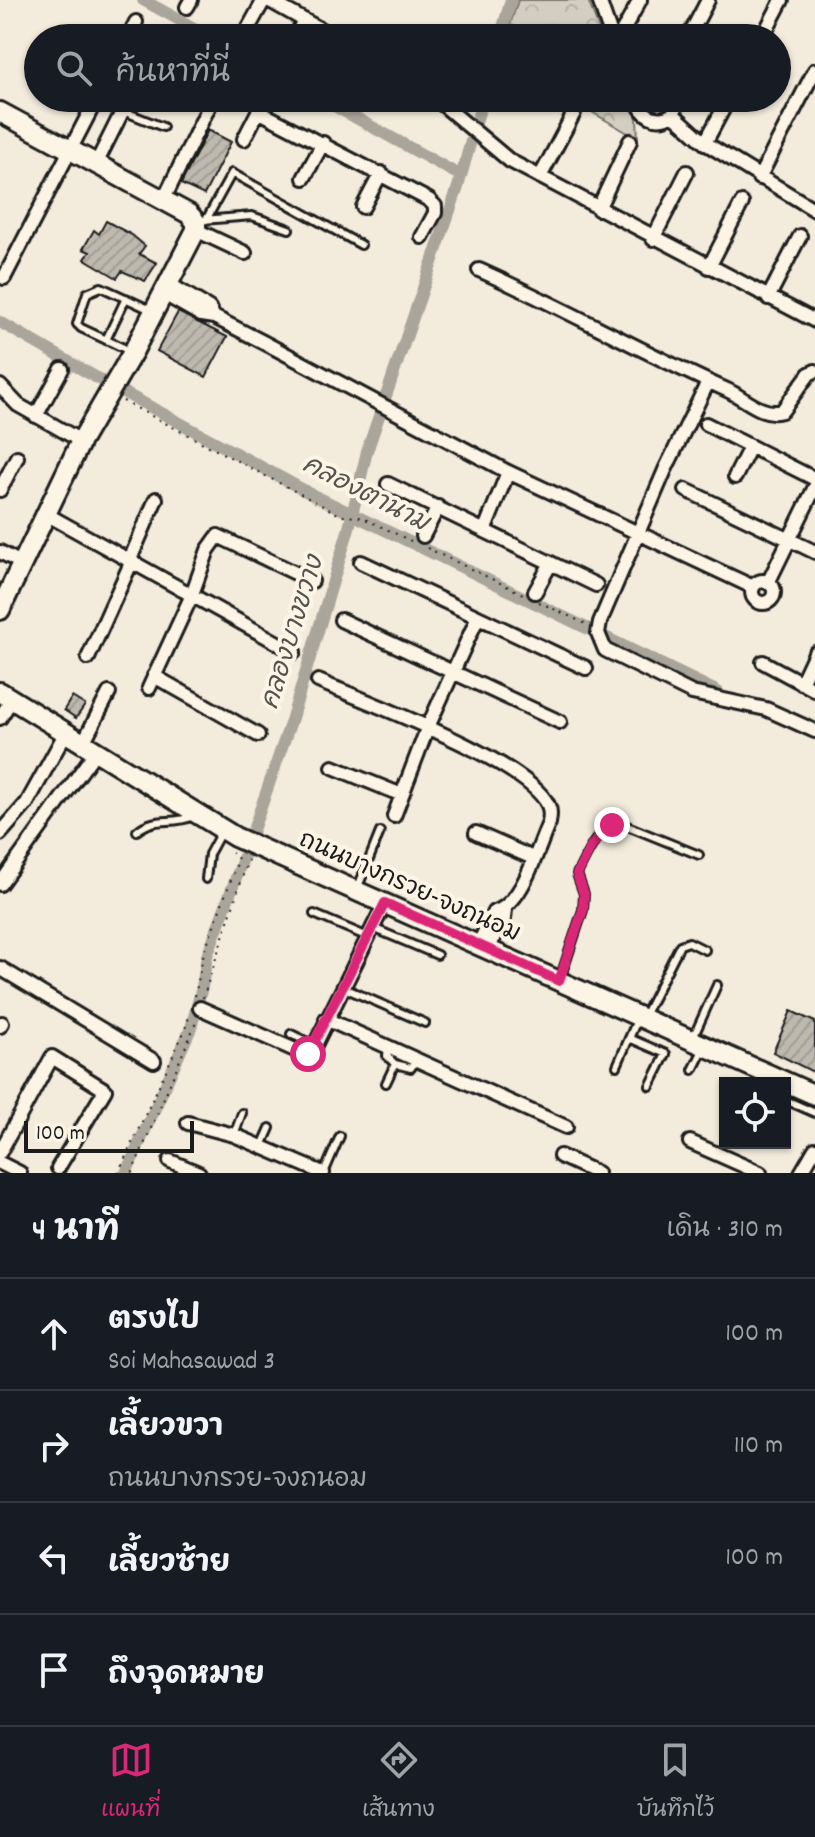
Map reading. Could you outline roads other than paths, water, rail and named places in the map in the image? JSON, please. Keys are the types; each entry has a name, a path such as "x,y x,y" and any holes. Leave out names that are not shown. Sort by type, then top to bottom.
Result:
{"street":[{"path":"251,24 266,0 311,24"},
{"path":"599,0 607,24"},
{"path":"627,24 640,0"},
{"path":"695,24 708,0"},
{"path":"769,24 782,0"},
{"path":"302,24 304,20"},
{"path":"759,178 815,70"},
{"path":"0,112 164,199 245,253"},
{"path":"4,278 90,112"},
{"path":"96,164 122,112"},
{"path":"164,199 206,112"},
{"path":"244,139 258,112"},
{"path":"260,112 429,200 435,206 435,213 422,237"},
{"path":"452,112 510,161 653,239 815,321"},
{"path":"644,112 662,119 673,114 705,143 759,178 814,206"},
{"path":"705,143 722,112"},
{"path":"540,177 574,113"},
{"path":"598,209 630,141"},
{"path":"304,178 323,143"},
{"path":"653,239 687,172"},
{"path":"363,207 381,173"},
{"path":"709,267 742,203"},
{"path":"0,610 81,441 116,397 119,375 199,224"},
{"path":"768,298 800,236"},
{"path":"479,270 739,395 767,413 778,413 809,374 815,371"},
{"path":"166,289 209,308 214,317 508,472 753,587"},
{"path":"36,416 62,369"},
{"path":"708,382 665,470 598,633 605,650 692,693 766,709 815,731"},
{"path":"0,386 12,400 81,441"},
{"path":"706,424 814,477 790,541 768,583"},
{"path":"735,477 750,447"},
{"path":"0,490 17,457"},
{"path":"485,529 508,472"},
{"path":"388,484 596,585"},
{"path":"686,490 815,552"},
{"path":"88,658 156,499"},
{"path":"423,536 438,507"},
{"path":"46,514 294,652"},
{"path":"258,735 151,682 191,597 208,550 218,536 312,581"},
{"path":"0,552 21,563"},
{"path":"361,562 586,668"},
{"path":"533,596 551,563"},
{"path":"753,587 760,582 768,583"},
{"path":"753,587 755,599 766,603 774,594 768,583"},
{"path":"394,816 427,729 478,617"},
{"path":"341,620 560,722"},
{"path":"801,683 815,653"},
{"path":"763,662 815,690"},
{"path":"318,681 495,760 528,783 548,803 551,814 549,823 516,897 505,909 494,912 483,947"},
{"path":"0,884 89,747 109,693"},
{"path":"0,718 6,696"},
{"name":"ถนนบางกรวย-จงถนอม","path":"6,696 226,832 815,1095"},
{"path":"0,834 13,822 43,777 65,734"},
{"path":"333,767 402,795"},
{"path":"0,813 13,822"},
{"path":"476,833 533,858"},
{"path":"196,1004 304,1054 311,1053 385,903"},
{"path":"0,968 154,1061"},
{"path":"326,1019 566,1127"},
{"path":"0,1152 52,1057 105,1090 58,1168"},
{"path":"188,1123 234,1135 324,1173"},
{"path":"690,1142 760,1173"},
{"path":"801,1173 815,1149"},
{"path":"560,1156 597,1173"},
{"path":"170,1161 199,1173"},
{"path":"0,1163 20,1173"}],"lane":[{"path":"126,112 163,127"},
{"path":"199,224 232,173 361,245"},
{"path":"199,224 252,216 289,229"},
{"path":"133,352 77,324 87,293 101,287 154,311"},
{"path":"106,340 126,298"},
{"path":"137,831 150,823 180,822 197,814"},
{"path":"559,981 583,910 584,894 577,874 592,845 607,829 620,823 699,855"},
{"path":"206,879 209,854 226,832"},
{"path":"357,890 380,832"},
{"path":"314,914 437,955"},
{"path":"617,1066 680,945 689,942 705,950"},
{"path":"693,1070 690,1040 717,985"},
{"path":"342,987 425,1023"},
{"path":"291,1034 314,1045"},
{"path":"629,1038 666,1054"},
{"path":"650,1086 666,1054 690,1040"},
{"path":"388,1047 387,1056 395,1064 411,1068 416,1060"},
{"path":"386,1083 395,1064"},
{"path":"791,1102 815,1113"},
{"path":"234,1135 242,1113"},
{"path":"262,1146 270,1128"},
{"path":"324,1173 340,1136"}],"waterway":[{"path":"143,0 187,24"},
{"name":"คลองบางขวาง","path":"504,24 511,0"},
{"path":"345,112 461,176"},
{"name":"คลองบางขวาง","path":"126,1173 191,1028 207,956 291,721 349,528 367,451 458,187 479,112"},
{"name":"คลองบางขวาง","path":"0,322 313,495 718,692"}],"water label":[{"name":"คลองตานาม","path":"365,495"}]}
